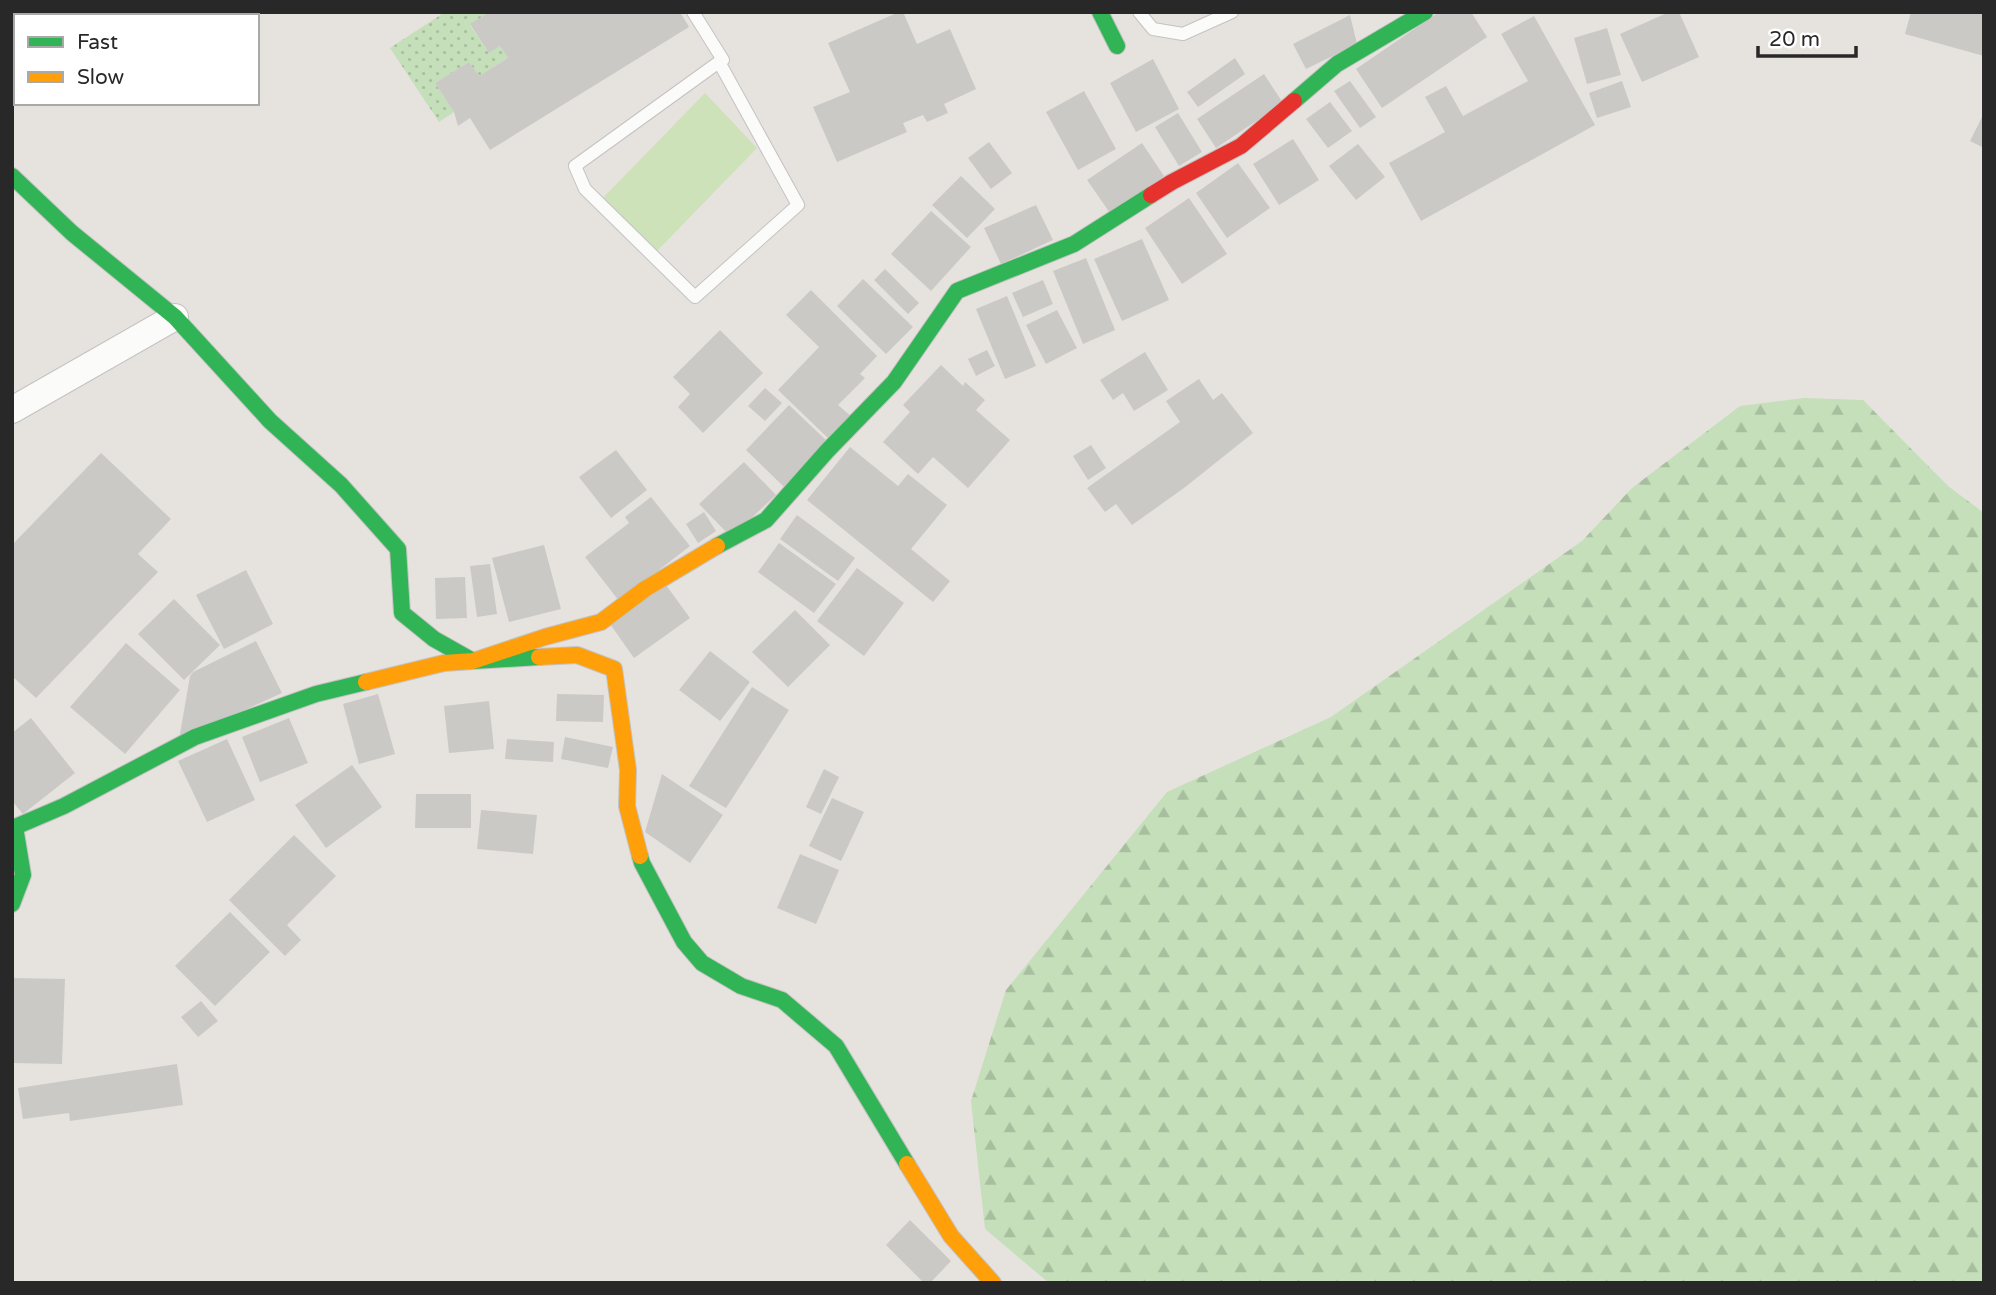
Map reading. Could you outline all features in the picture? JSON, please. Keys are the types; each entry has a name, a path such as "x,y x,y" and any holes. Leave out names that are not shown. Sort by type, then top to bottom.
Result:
{"street":[{"path":"1100,12 1117,46"},
{"path":"12,176 72,233 175,317 271,421 341,485 398,550 402,613 434,639 473,662 601,622 655,582 766,520 827,451 894,382 957,290 1074,244 1172,182 1241,146 1337,64 1425,12"},
{"path":"12,410 175,317"},
{"path":"12,904 23,875 15,827 64,806 195,737 316,694 444,663 577,656 614,669 628,770 627,806 642,863 684,942 702,963 741,986 782,1000 836,1046 951,1236 993,1283"}],"lane":[{"path":"693,12 723,60 719,62 575,166 585,189 695,297 798,205 719,62"},
{"path":"1139,12 1153,29 1183,34 1232,12"}],"green space":[{"path":"445,12 483,12 485,15 470,25 489,53 500,46 508,58 479,76 469,62 435,83 454,112 439,122 390,48"},
{"path":"705,93 757,148 654,254 602,199"},
{"path":"1804,398 1863,400 1948,486 1984,513 1984,1283 1049,1283 985,1229 971,1101 1006,990 1167,792 1331,717 1582,541 1632,488 1740,406"}],"building":[{"path":"483,12 680,12 689,27 490,150 470,118 458,126 454,112 435,83 469,62 479,76 508,58 500,46 489,53 470,24 485,15"},
{"path":"903,12 917,44 950,29 976,89 944,104 948,113 927,122 923,115 903,123 907,132 837,162 813,107 850,92 828,43"},
{"path":"1439,12 1471,12 1487,37 1382,108 1356,69"},
{"path":"1669,12 1679,12 1699,57 1642,82 1620,34"},
{"path":"1911,12 1984,12 1984,56 1905,34"},
{"path":"1350,15 1357,44 1306,69 1293,44"},
{"path":"1534,16 1595,125 1421,221 1389,163 1445,132 1425,97 1446,86 1463,116 1528,81 1501,34"},
{"path":"1607,28 1621,75 1587,84 1574,38"},
{"path":"1235,58 1245,74 1198,107 1187,92"},
{"path":"1153,59 1179,109 1136,132 1110,83"},
{"path":"1264,74 1283,103 1216,148 1197,119"},
{"path":"1350,81 1376,117 1360,128 1334,91"},
{"path":"1622,81 1631,107 1597,118 1589,93"},
{"path":"1084,91 1116,149 1078,170 1046,112"},
{"path":"1330,102 1352,131 1328,148 1306,119"},
{"path":"1178,113 1202,152 1179,166 1155,127"},
{"path":"1984,113 1984,148 1970,141"},
{"path":"1293,139 1319,180 1279,205 1253,164"},
{"path":"989,142 1012,173 991,189 968,158"},
{"path":"1142,143 1164,176 1110,213 1087,180"},
{"path":"1358,144 1385,177 1356,200 1329,166"},
{"path":"1238,163 1270,208 1227,238 1196,193"},
{"path":"961,176 995,209 967,238 932,205"},
{"path":"1189,198 1227,254 1182,284 1145,228"},
{"path":"1036,205 1053,240 1001,264 984,228"},
{"path":"931,211 971,247 931,291 891,254"},
{"path":"1142,239 1169,300 1122,321 1094,259"},
{"path":"1086,258 1115,330 1083,344 1053,271"},
{"path":"885,269 919,303 908,314 874,280"},
{"path":"863,279 913,327 886,354 837,306"},
{"path":"1043,280 1053,304 1023,317 1012,293"},
{"path":"811,290 877,356 860,374 865,378 838,405 852,417 830,440 778,390 819,347 786,315"},
{"path":"1007,296 1036,366 1005,379 976,309"},
{"path":"1057,310 1077,348 1046,364 1026,325"},
{"path":"720,330 763,373 703,433 678,407 690,394 673,377"},
{"path":"987,350 995,366 976,376 968,359"},
{"path":"1145,352 1168,390 1134,411 1123,393 1113,400 1100,380"},
{"path":"941,365 963,386 965,382 985,400 976,410 1010,440 968,488 933,457 918,474 883,442 910,412 903,405"},
{"path":"1199,379 1213,400 1222,393 1253,433 1132,525 1116,504 1105,512 1087,488 1180,422 1166,401"},
{"path":"765,388 782,403 765,421 748,406"},
{"path":"789,405 828,442 784,487 746,450"},
{"path":"1091,445 1106,468 1088,480 1073,456"},
{"path":"850,447 898,486 908,474 947,505 911,549 950,581 933,602 807,500"},
{"path":"616,450 647,490 611,518 579,477"},
{"path":"101,453 171,519 138,554 158,572 36,698 12,676 12,545"},
{"path":"744,462 776,495 731,537 699,504"},
{"path":"651,497 690,546 619,601 585,557 629,523 625,517"},
{"path":"704,512 716,531 698,543 686,524"},
{"path":"797,515 855,558 838,581 780,539"},
{"path":"779,543 836,584 814,613 758,572"},
{"path":"544,545 561,609 509,622 492,558"},
{"path":"490,564 497,614 477,617 470,566"},
{"path":"857,568 904,603 864,656 817,621"},
{"path":"246,570 273,624 224,649 196,595"},
{"path":"465,577 467,618 436,619 435,578"},
{"path":"666,585 690,618 634,658 610,624"},
{"path":"174,599 220,645 184,680 138,634"},
{"path":"795,610 830,645 788,687 752,652"},
{"path":"256,641 282,693 179,740 190,676 193,672"},
{"path":"126,643 180,690 125,754 70,707"},
{"path":"710,651 750,682 720,721 679,690"},
{"path":"752,687 789,710 726,808 689,786"},
{"path":"378,694 395,754 359,764 343,704"},
{"path":"557,694 604,695 603,722 556,721"},
{"path":"489,701 494,749 449,753 444,706"},
{"path":"31,718 75,773 23,814 12,801 12,733"},
{"path":"289,718 308,763 260,782 242,737"},
{"path":"565,737 613,747 608,768 561,759"},
{"path":"227,739 255,800 207,822 178,761"},
{"path":"507,739 554,742 553,762 505,759"},
{"path":"352,765 382,807 326,848 295,805"},
{"path":"824,769 839,777 821,814 806,807"},
{"path":"662,774 723,815 690,863 645,832"},
{"path":"416,794 471,794 471,828 415,828"},
{"path":"832,798 864,812 841,861 809,846"},
{"path":"481,810 537,815 533,854 477,849"},
{"path":"294,835 336,876 287,925 301,940 285,956 229,900"},
{"path":"800,854 839,870 816,924 777,908"},
{"path":"230,912 270,952 215,1006 175,966"},
{"path":"12,978 65,979 62,1064 12,1063"},
{"path":"201,1001 218,1021 198,1037 181,1017"},
{"path":"177,1064 183,1105 70,1121 69,1113 23,1119 18,1088"},
{"path":"910,1220 951,1261 930,1283 924,1283 886,1245"}],"traffic: fast":[{"path":"1100,12 1117,46"},
{"path":"1294,101 1337,64 1425,12"},
{"path":"12,176 72,233 175,317 270,421 341,485 398,549 402,613 434,639 473,661 539,657"},
{"path":"717,546 766,520 827,451 894,382 957,291 1074,244 1151,195"},
{"path":"12,904 23,875 15,827 64,806 195,737 316,694 366,682"},
{"path":"640,856 684,942 702,963 741,986 782,1000 836,1046 907,1164"}],"traffic: slow":[{"path":"366,682 444,663 473,661 601,622 645,589 717,546"},
{"path":"539,657 577,655 614,669 628,770 627,806 640,856"},
{"path":"907,1164 951,1236 993,1283"}],"traffic: jam":[{"path":"1151,195 1241,146 1294,101"}]}
